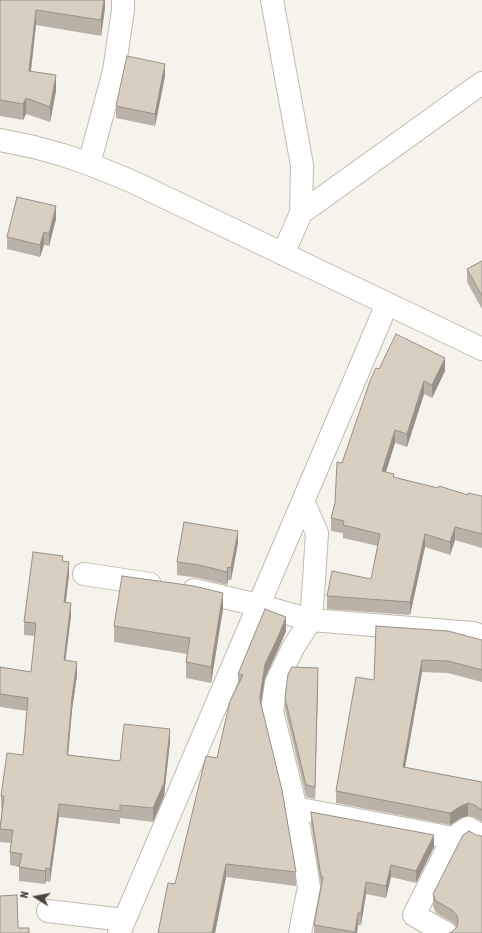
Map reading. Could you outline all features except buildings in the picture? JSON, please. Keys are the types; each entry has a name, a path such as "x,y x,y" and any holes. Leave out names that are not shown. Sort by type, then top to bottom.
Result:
{"street":[{"path":"89,164 114,71 123,10 123,0"},
{"path":"272,0 302,164 301,213 283,254"},
{"path":"301,213 482,83"},
{"path":"0,140 63,155 131,181 482,348"},
{"path":"48,911 121,927 387,304"},
{"path":"300,933 309,887 295,808 272,711 276,683 294,646 311,620 317,533 302,501"},
{"path":"84,574 196,590 311,620 473,633 482,636"},
{"path":"295,808 453,838"},
{"path":"446,933 414,915 453,838 468,828 482,836"}]}
